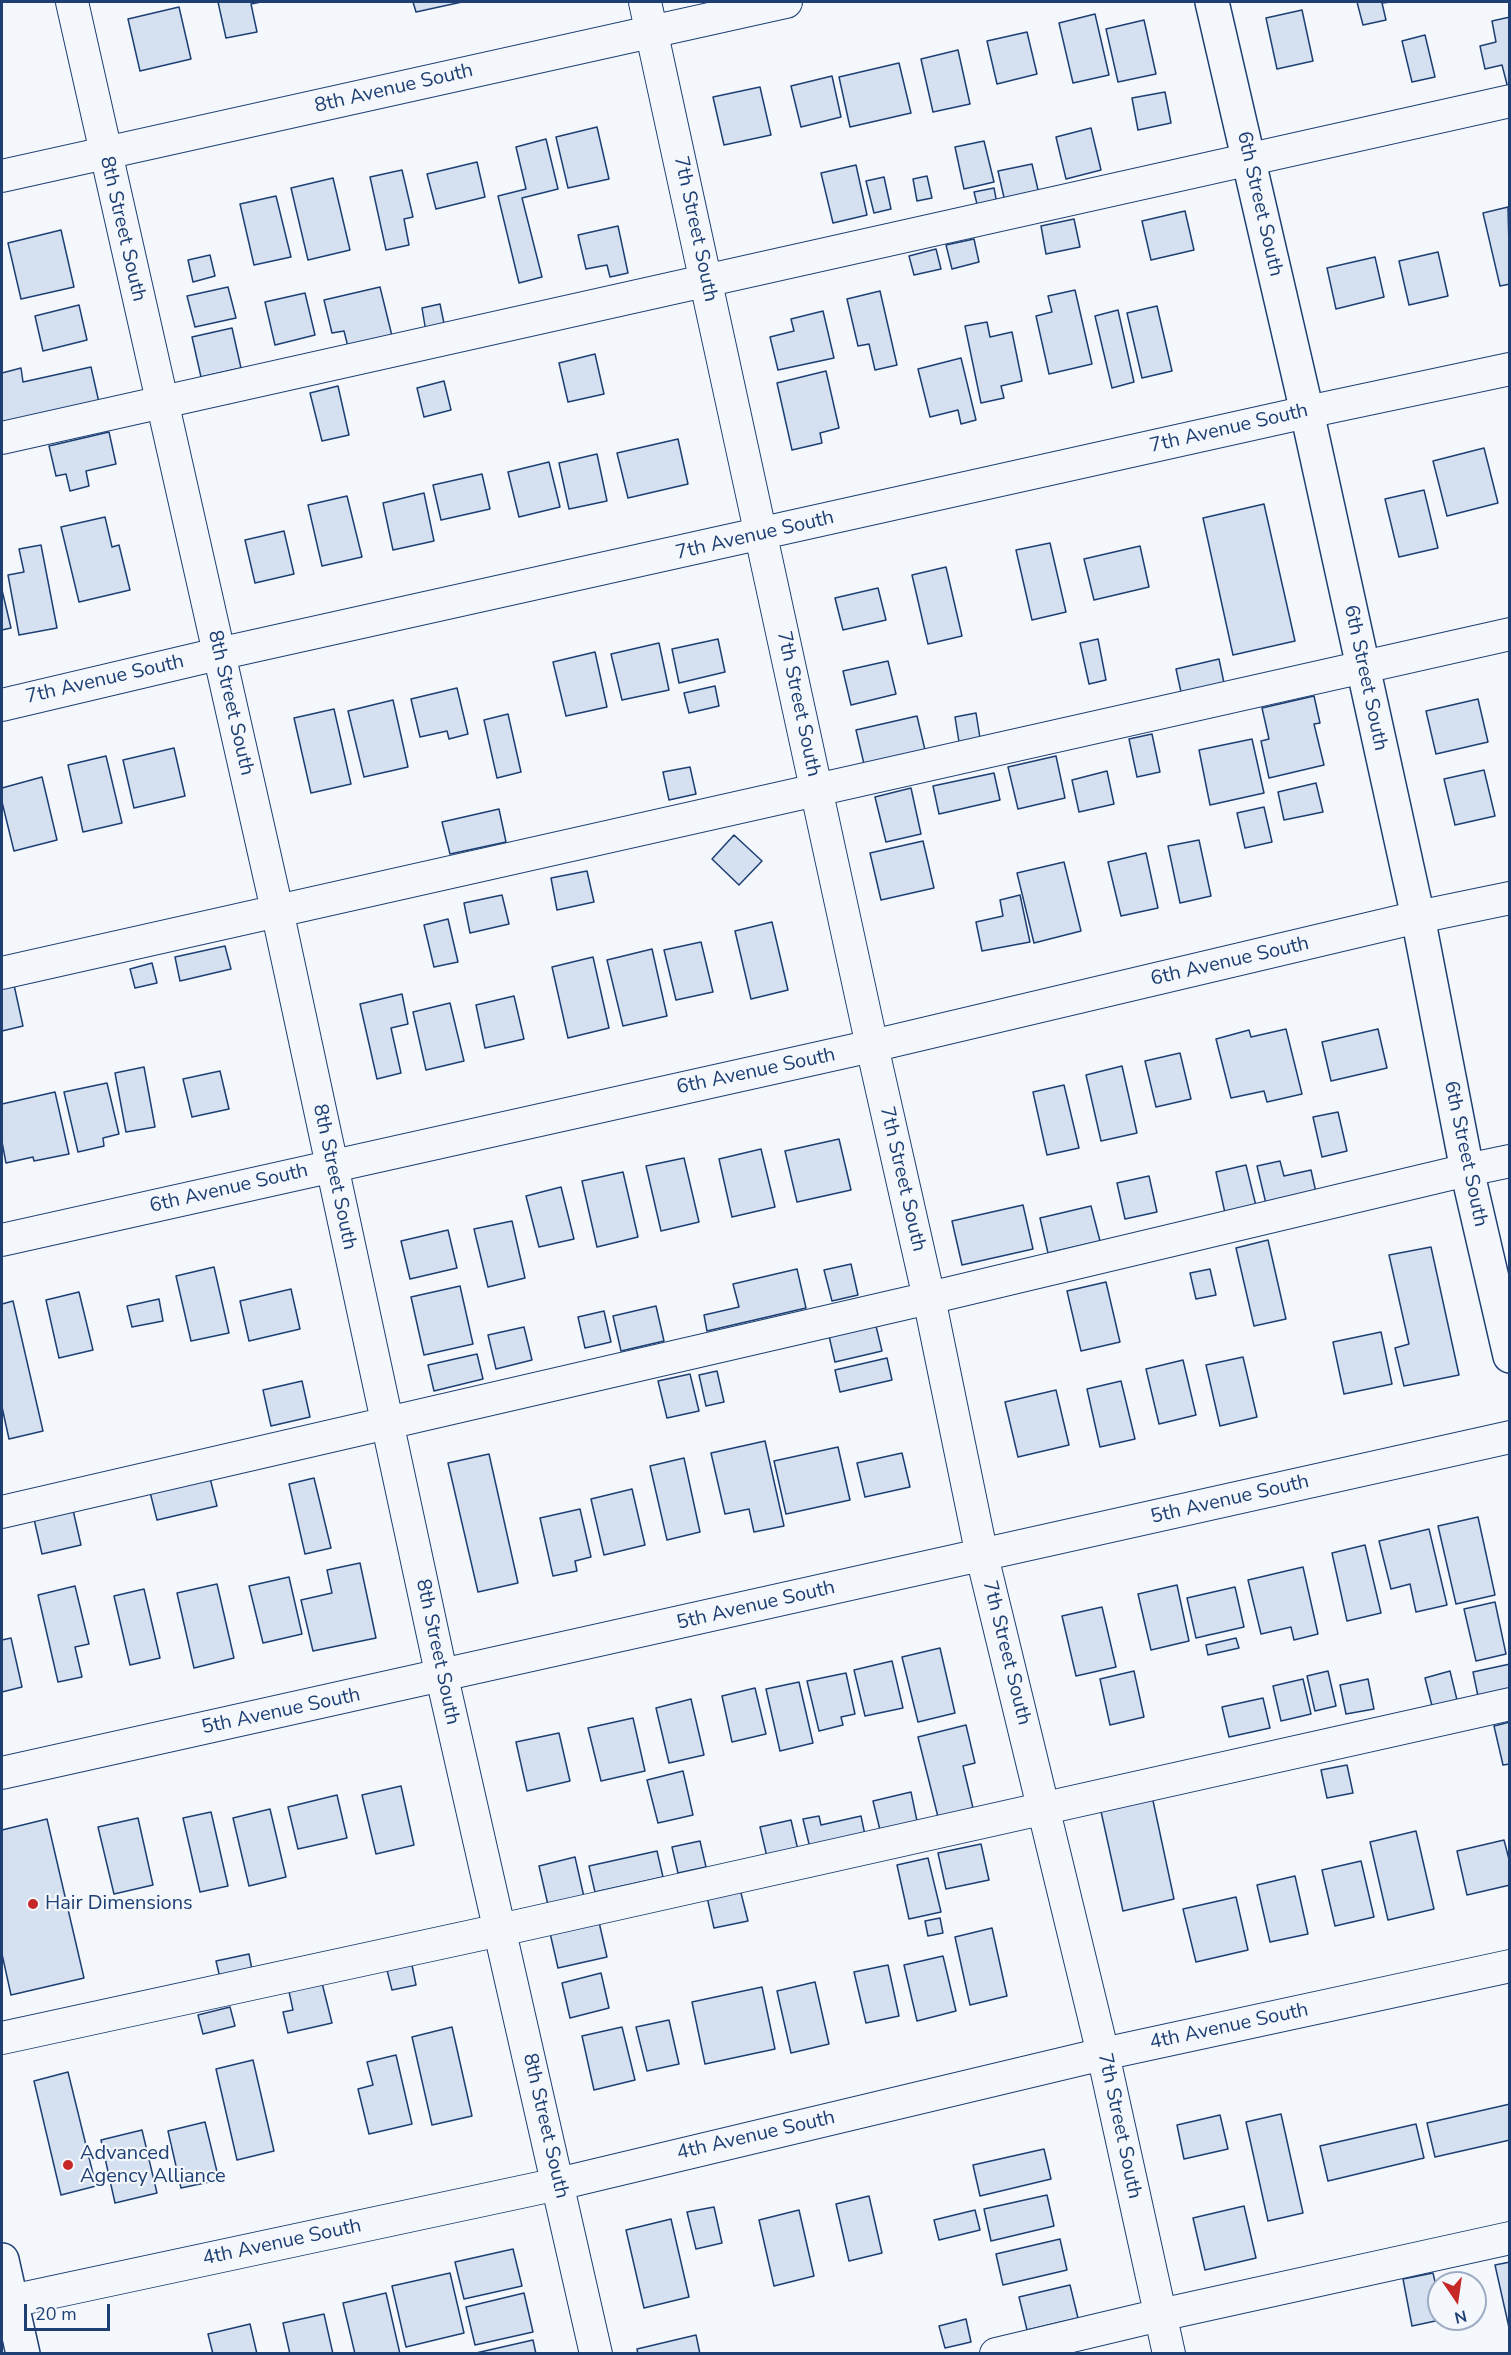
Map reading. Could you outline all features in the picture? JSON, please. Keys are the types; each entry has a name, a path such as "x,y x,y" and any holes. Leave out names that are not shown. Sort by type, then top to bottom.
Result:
{"main road":[{"name":"6th Street South","path":"1212,2 1307,412 1418,917 1467,1170 1509,1356"},
{"path":"2,2260 6,2302 23,2354"}],"street":[{"name":"8th Street South","path":"72,2 277,910 442,1677 596,2354"},
{"name":"7th Street South","path":"645,2 929,1298 982,1556 1103,2054 1169,2354"},
{"name":"8th Avenue South","path":"2,176 786,2"},
{"path":"2,438 1509,101"},
{"name":"7th Avenue South","path":"2,705 218,654 1509,369"},
{"path":"2,972 1509,634"},
{"name":"6th Avenue South","path":"2,1240 872,1046 1418,917 1509,898"},
{"path":"2,1512 929,1298 1509,1161"},
{"name":"5th Avenue South","path":"2,1773 442,1677 1509,1437"},
{"path":"2,2038 500,1930 1509,1704"},
{"name":"4th Avenue South","path":"6,2302 558,2184 1103,2054 1509,1966"},
{"path":"996,2354 1160,2314 1509,2238"}],"building":[{"path":"218,2 261,2 251,4 257,32 226,38"},
{"path":"413,2 462,2 416,12"},
{"path":"1357,2 1391,2 1382,3 1386,20 1363,25"},
{"path":"179,7 191,59 140,71 128,19"},
{"path":"1302,10 1313,61 1277,69 1266,18"},
{"path":"1095,14 1109,75 1073,83 1059,23"},
{"path":"1510,17 1509,92 1502,65 1485,69 1480,46 1496,42 1492,21"},
{"path":"1144,20 1156,74 1118,82 1106,29"},
{"path":"1027,32 1037,74 997,84 987,41"},
{"path":"1425,35 1435,77 1412,82 1402,41"},
{"path":"958,50 970,104 933,112 921,59"},
{"path":"899,63 911,113 850,127 839,77"},
{"path":"832,76 841,117 801,127 791,86"},
{"path":"760,87 771,135 724,145 713,97"},
{"path":"1165,92 1171,123 1138,130 1132,98"},
{"path":"597,127 609,179 568,188 556,137"},
{"path":"1091,128 1101,170 1066,179 1056,137"},
{"path":"546,139 558,189 522,198 542,277 519,283 498,196 526,189 516,147"},
{"path":"984,141 994,182 964,189 955,147"},
{"path":"477,162 485,197 436,209 427,174"},
{"path":"1032,164 1039,194 1005,202 998,171"},
{"path":"856,165 867,215 833,223 821,173"},
{"path":"402,170 413,217 404,219 409,245 386,250 370,177"},
{"path":"927,176 932,198 917,201 913,179"},
{"path":"884,177 891,209 874,213 866,181"},
{"path":"333,178 350,250 308,260 291,188"},
{"path":"994,188 997,204 978,208 974,192"},
{"path":"276,196 291,257 254,265 240,204"},
{"path":"1508,207 1510,284 1500,286 1483,213"},
{"path":"1185,211 1194,250 1151,260 1142,221"},
{"path":"1074,219 1080,247 1046,254 1041,226"},
{"path":"618,226 628,273 610,277 607,265 586,269 578,235"},
{"path":"61,230 74,287 21,299 8,243"},
{"path":"974,239 979,262 952,269 946,245"},
{"path":"936,249 941,269 914,275 909,256"},
{"path":"1438,252 1448,296 1409,305 1399,261"},
{"path":"210,255 215,276 193,282 188,260"},
{"path":"1375,257 1384,297 1336,309 1327,268"},
{"path":"228,287 236,318 195,327 187,296"},
{"path":"380,287 393,340 349,351 344,331 332,333 324,300"},
{"path":"1075,290 1092,364 1049,374 1036,316 1052,312 1048,296"},
{"path":"880,291 897,365 875,370 869,344 858,346 847,299"},
{"path":"305,293 315,335 275,345 265,302"},
{"path":"440,304 445,328 426,332 422,308"},
{"path":"79,305 87,340 43,351 35,316"},
{"path":"1157,306 1172,371 1142,378 1127,313"},
{"path":"1118,310 1134,382 1112,388 1095,316"},
{"path":"823,311 834,358 778,370 770,337 794,331 791,319"},
{"path":"987,322 990,337 1012,332 1022,381 1001,386 1004,398 981,403 965,326"},
{"path":"232,328 241,368 201,377 192,337"},
{"path":"595,354 604,394 568,402 559,363"},
{"path":"961,358 976,420 961,424 958,410 930,417 918,369"},
{"path":"91,367 100,407 2,429 2,373 21,368 23,382"},
{"path":"826,371 839,428 820,433 822,443 792,450 777,383"},
{"path":"444,381 451,410 424,417 417,388"},
{"path":"338,386 349,435 322,441 310,393"},
{"path":"109,432 116,464 86,471 89,486 70,491 66,474 56,476 49,446"},
{"path":"678,439 688,484 628,498 617,453"},
{"path":"1484,448 1498,503 1447,516 1433,461"},
{"path":"597,454 607,501 569,509 559,463"},
{"path":"549,462 560,507 519,517 508,472"},
{"path":"482,474 490,509 441,520 433,485"},
{"path":"1424,490 1438,548 1399,557 1385,499"},
{"path":"424,493 434,541 393,550 383,503"},
{"path":"347,496 362,557 322,566 308,505"},
{"path":"1264,504 1295,641 1233,655 1203,518"},
{"path":"105,517 112,547 119,545 130,590 79,602 61,527"},
{"path":"284,531 294,574 255,583 245,540"},
{"path":"1050,543 1066,612 1032,620 1016,550"},
{"path":"41,545 57,628 19,635 8,575 24,572 19,549"},
{"path":"1140,546 1149,587 1094,600 1084,559"},
{"path":"946,567 962,636 928,644 912,575"},
{"path":"878,588 886,620 843,630 835,598"},
{"path":"2,590 11,628 2,630"},
{"path":"718,639 725,672 679,683 672,649"},
{"path":"1098,639 1106,680 1089,684 1080,643"},
{"path":"659,643 669,690 622,700 611,654"},
{"path":"595,652 607,707 566,716 553,662"},
{"path":"1219,659 1224,683 1181,692 1176,669"},
{"path":"888,661 896,694 851,705 843,671"},
{"path":"715,686 719,706 689,713 684,693"},
{"path":"457,688 468,734 449,739 447,731 420,737 411,699"},
{"path":"1314,696 1320,723 1314,724 1324,765 1269,778 1261,741 1269,739 1262,708"},
{"path":"1478,699 1488,742 1436,754 1426,711"},
{"path":"393,700 408,767 364,777 348,711"},
{"path":"334,709 351,784 311,793 294,718"},
{"path":"976,713 980,738 959,742 955,717"},
{"path":"508,714 521,772 497,778 484,720"},
{"path":"917,716 925,750 864,764 856,730"},
{"path":"1152,734 1160,772 1137,777 1129,739"},
{"path":"1252,739 1264,793 1210,805 1199,750"},
{"path":"174,748 185,796 134,808 123,760"},
{"path":"106,756 122,823 83,832 68,765"},
{"path":"1056,756 1065,798 1018,809 1008,767"},
{"path":"690,767 696,794 669,800 663,772"},
{"path":"1484,770 1495,816 1455,825 1444,779"},
{"path":"1107,771 1114,804 1079,812 1072,780"},
{"path":"994,773 1000,800 939,814 933,786"},
{"path":"42,777 57,840 14,851 2,802 2,788"},
{"path":"1316,783 1323,812 1284,820 1278,792"},
{"path":"911,788 921,834 886,842 875,797"},
{"path":"1264,807 1272,842 1245,848 1237,813"},
{"path":"499,809 506,842 450,854 442,822"},
{"path":"734,835 762,861 739,885 712,859"},
{"path":"1199,840 1211,896 1180,903 1168,846"},
{"path":"923,841 934,888 881,900 870,853"},
{"path":"1146,853 1158,908 1121,916 1108,862"},
{"path":"1064,862 1081,931 1034,943 1017,873"},
{"path":"587,871 594,902 557,910 551,878"},
{"path":"502,895 509,924 470,933 464,903"},
{"path":"1020,895 1030,942 982,951 976,922 1003,916 1000,900"},
{"path":"448,919 458,962 434,967 424,925"},
{"path":"772,922 788,990 751,999 735,931"},
{"path":"701,942 713,992 676,1000 664,950"},
{"path":"225,946 231,969 180,981 175,957"},
{"path":"652,949 667,1016 623,1026 607,960"},
{"path":"593,957 609,1028 568,1038 552,967"},
{"path":"152,963 157,983 135,988 130,969"},
{"path":"14,985 23,1026 2,1031 2,988"},
{"path":"402,994 408,1024 391,1028 401,1073 377,1079 360,1004"},
{"path":"514,996 524,1039 485,1048 476,1005"},
{"path":"450,1003 464,1061 426,1070 413,1012"},
{"path":"1286,1029 1302,1094 1267,1102 1264,1091 1231,1098 1216,1039 1249,1030 1251,1037"},
{"path":"1378,1029 1387,1068 1331,1081 1322,1042"},
{"path":"1180,1053 1191,1099 1156,1107 1145,1061"},
{"path":"1122,1066 1137,1133 1101,1141 1086,1075"},
{"path":"144,1067 155,1127 126,1132 115,1073"},
{"path":"220,1071 229,1109 192,1117 183,1079"},
{"path":"107,1083 119,1134 103,1138 104,1146 78,1152 64,1092"},
{"path":"1064,1085 1079,1148 1047,1155 1033,1092"},
{"path":"55,1092 69,1154 34,1161 33,1157 6,1163 2,1142 2,1104"},
{"path":"1338,1112 1347,1151 1322,1157 1313,1117"},
{"path":"839,1139 851,1190 797,1202 785,1151"},
{"path":"761,1149 775,1207 732,1217 719,1159"},
{"path":"684,1158 699,1222 661,1231 646,1166"},
{"path":"1280,1161 1284,1176 1311,1170 1317,1197 1267,1208 1257,1166"},
{"path":"1246,1165 1256,1206 1225,1213 1216,1172"},
{"path":"623,1172 638,1237 597,1247 582,1181"},
{"path":"1149,1176 1157,1212 1125,1219 1117,1183"},
{"path":"561,1187 574,1239 539,1247 526,1196"},
{"path":"1023,1205 1033,1249 962,1265 952,1221"},
{"path":"1091,1206 1100,1241 1048,1253 1040,1218"},
{"path":"512,1221 525,1278 488,1287 474,1229"},
{"path":"448,1230 457,1268 410,1279 401,1241"},
{"path":"1268,1240 1286,1319 1254,1326 1236,1248"},
{"path":"1431,1247 1459,1375 1404,1386 1395,1348 1409,1344 1389,1255"},
{"path":"851,1264 858,1295 832,1301 824,1270"},
{"path":"214,1267 229,1333 191,1341 176,1276"},
{"path":"797,1269 806,1308 707,1331 704,1315 739,1307 733,1284"},
{"path":"1210,1269 1216,1295 1196,1299 1190,1273"},
{"path":"1106,1282 1120,1342 1081,1351 1067,1291"},
{"path":"460,1286 473,1344 424,1355 411,1297"},
{"path":"291,1289 300,1329 249,1341 240,1301"},
{"path":"79,1292 93,1350 59,1358 46,1300"},
{"path":"159,1299 163,1321 132,1327 127,1306"},
{"path":"13,1301 43,1431 9,1439 2,1407 2,1304"},
{"path":"656,1306 664,1341 621,1351 613,1316"},
{"path":"604,1311 611,1342 585,1348 578,1317"},
{"path":"876,1326 882,1351 835,1362 829,1336"},
{"path":"524,1327 532,1360 496,1369 488,1335"},
{"path":"1381,1332 1392,1384 1344,1394 1333,1342"},
{"path":"477,1354 483,1379 434,1391 428,1365"},
{"path":"1243,1357 1257,1417 1220,1426 1206,1365"},
{"path":"887,1358 892,1380 840,1392 835,1370"},
{"path":"1183,1360 1196,1415 1159,1424 1146,1369"},
{"path":"717,1371 724,1402 706,1406 699,1375"},
{"path":"690,1374 699,1411 667,1418 658,1381"},
{"path":"302,1381 310,1417 271,1426 263,1390"},
{"path":"1121,1381 1135,1439 1100,1447 1087,1389"},
{"path":"1056,1390 1069,1445 1018,1457 1005,1402"},
{"path":"765,1441 784,1526 754,1532 749,1509 725,1514 711,1453"},
{"path":"838,1447 850,1500 786,1514 774,1461"},
{"path":"902,1453 910,1487 865,1497 857,1463"},
{"path":"489,1454 518,1583 478,1592 448,1463"},
{"path":"684,1458 700,1532 667,1540 650,1466"},
{"path":"210,1478 217,1506 157,1520 150,1492"},
{"path":"314,1478 331,1548 305,1554 289,1484"},
{"path":"632,1489 645,1545 604,1555 591,1499"},
{"path":"580,1509 591,1557 575,1561 577,1571 553,1576 540,1518"},
{"path":"73,1510 81,1545 42,1554 34,1519"},
{"path":"1478,1517 1495,1595 1456,1604 1438,1526"},
{"path":"1429,1529 1447,1605 1416,1612 1410,1584 1391,1589 1379,1541"},
{"path":"1365,1545 1381,1613 1347,1621 1332,1553"},
{"path":"360,1563 376,1638 313,1651 301,1600 332,1593 327,1570"},
{"path":"1303,1567 1318,1634 1294,1640 1291,1627 1261,1634 1248,1580"},
{"path":"289,1577 302,1634 263,1643 249,1586"},
{"path":"217,1584 234,1658 194,1668 177,1593"},
{"path":"1177,1585 1189,1641 1151,1650 1138,1594"},
{"path":"75,1586 89,1644 75,1647 82,1677 58,1682 38,1595"},
{"path":"1235,1587 1244,1627 1196,1638 1187,1598"},
{"path":"144,1589 160,1658 130,1665 114,1596"},
{"path":"1495,1602 1506,1654 1476,1661 1464,1609"},
{"path":"1102,1607 1116,1667 1076,1676 1062,1616"},
{"path":"11,1638 22,1687 2,1692 2,1640"},
{"path":"1236,1638 1239,1648 1208,1655 1206,1645"},
{"path":"940,1648 955,1713 918,1722 902,1657"},
{"path":"892,1661 903,1708 865,1716 854,1670"},
{"path":"1510,1664 1510,1689 1478,1696 1473,1672"},
{"path":"1134,1671 1144,1717 1110,1725 1100,1679"},
{"path":"1328,1671 1336,1706 1315,1711 1307,1676"},
{"path":"1450,1671 1457,1700 1432,1706 1425,1678"},
{"path":"846,1673 855,1714 841,1717 843,1725 819,1731 807,1681"},
{"path":"1303,1679 1311,1714 1281,1721 1273,1686"},
{"path":"1368,1679 1374,1709 1346,1714 1340,1685"},
{"path":"799,1682 813,1743 780,1751 766,1689"},
{"path":"755,1688 766,1734 732,1742 722,1696"},
{"path":"1263,1698 1270,1728 1229,1737 1222,1707"},
{"path":"691,1699 704,1755 669,1763 656,1708"},
{"path":"633,1718 645,1771 601,1781 588,1728"},
{"path":"1510,1722 1510,1764 1503,1765 1494,1726"},
{"path":"966,1725 975,1763 963,1766 973,1808 938,1817 918,1737"},
{"path":"559,1733 570,1781 527,1791 516,1742"},
{"path":"1347,1765 1353,1793 1327,1798 1321,1770"},
{"path":"683,1771 693,1815 658,1823 647,1780"},
{"path":"401,1786 414,1845 376,1854 362,1795"},
{"path":"911,1792 917,1821 880,1830 873,1801"},
{"path":"337,1795 347,1838 298,1849 288,1807"},
{"path":"1152,1796 1174,1899 1123,1911 1100,1807"},
{"path":"270,1809 286,1877 249,1886 233,1818"},
{"path":"211,1812 228,1886 200,1892 183,1818"},
{"path":"819,1816 821,1825 861,1816 865,1835 810,1848 803,1819"},
{"path":"138,1818 153,1885 114,1894 98,1827"},
{"path":"47,1819 84,1978 11,1995 2,1954 2,1830"},
{"path":"791,1820 798,1850 767,1857 760,1827"},
{"path":"1416,1831 1434,1909 1388,1920 1370,1842"},
{"path":"1504,1840 1510,1863 1510,1885 1467,1895 1457,1851"},
{"path":"700,1841 706,1867 678,1873 672,1847"},
{"path":"981,1844 989,1880 946,1889 938,1853"},
{"path":"657,1851 663,1877 595,1892 589,1866"},
{"path":"575,1857 584,1897 548,1905 539,1866"},
{"path":"928,1858 941,1912 909,1919 897,1865"},
{"path":"1361,1861 1374,1917 1335,1926 1322,1870"},
{"path":"1295,1876 1308,1934 1270,1942 1257,1885"},
{"path":"740,1889 748,1921 714,1928 707,1897"},
{"path":"1236,1897 1248,1950 1196,1962 1183,1909"},
{"path":"940,1918 943,1933 928,1936 925,1921"},
{"path":"599,1922 607,1957 558,1968 550,1933"},
{"path":"992,1928 1007,1996 970,2005 955,1937"},
{"path":"249,1954 253,1975 221,1982 216,1961"},
{"path":"943,1956 956,2011 917,2021 904,1965"},
{"path":"412,1965 416,1985 392,1990 387,1970"},
{"path":"888,1965 899,2016 866,2023 854,1972"},
{"path":"601,1973 609,2008 570,2018 562,1983"},
{"path":"321,1979 332,2023 288,2033 283,2012 293,2010 288,1987"},
{"path":"815,1982 829,2044 791,2053 777,1991"},
{"path":"762,1987 775,2049 705,2064 692,2002"},
{"path":"230,2007 235,2026 203,2034 198,2015"},
{"path":"669,2020 679,2064 647,2071 636,2027"},
{"path":"452,2027 472,2116 432,2125 412,2037"},
{"path":"622,2027 635,2080 594,2090 582,2036"},
{"path":"396,2055 412,2124 369,2134 358,2089 373,2085 367,2062"},
{"path":"253,2060 274,2151 237,2160 216,2069"},
{"path":"68,2072 96,2186 61,2195 34,2081"},
{"path":"1510,2104 1510,2140 1435,2157 1427,2123"},
{"path":"1281,2114 1303,2213 1268,2221 1246,2122"},
{"path":"1220,2115 1228,2149 1184,2159 1177,2125"},
{"path":"205,2122 219,2180 181,2188 168,2131"},
{"path":"1416,2124 1424,2158 1328,2181 1320,2146"},
{"path":"142,2130 157,2193 115,2203 101,2140"},
{"path":"1044,2149 1051,2179 980,2196 973,2165"},
{"path":"1047,2195 1054,2226 991,2241 984,2209"},
{"path":"869,2196 882,2253 849,2261 836,2204"},
{"path":"1244,2206 1256,2258 1205,2270 1193,2218"},
{"path":"714,2207 722,2243 696,2249 687,2212"},
{"path":"799,2210 814,2276 774,2286 759,2220"},
{"path":"975,2210 980,2230 939,2240 934,2220"},
{"path":"671,2219 689,2297 644,2308 626,2230"},
{"path":"1060,2239 1067,2270 1003,2285 996,2254"},
{"path":"513,2249 522,2286 464,2299 455,2262"},
{"path":"1510,2262 1510,2332 1495,2265"},
{"path":"450,2273 464,2333 406,2347 392,2286"},
{"path":"1427,2274 1427,2323 1412,2326 1403,2279"},
{"path":"1070,2285 1078,2318 1027,2330 1019,2297"},
{"path":"386,2293 400,2354 355,2354 343,2303"},
{"path":"524,2293 533,2332 475,2345 466,2307"},
{"path":"324,2314 333,2354 290,2354 283,2323"},
{"path":"966,2319 971,2342 945,2348 939,2326"},
{"path":"250,2324 257,2354 213,2354 208,2334"},
{"path":"696,2335 700,2354 638,2354 637,2349"},
{"path":"533,2340 536,2354 476,2354 476,2353"}],"place":[{"name":"Hair Dimensions","path":"33,1904"},
{"name":"Advanced Agency Alliance","path":"68,2165"}]}
